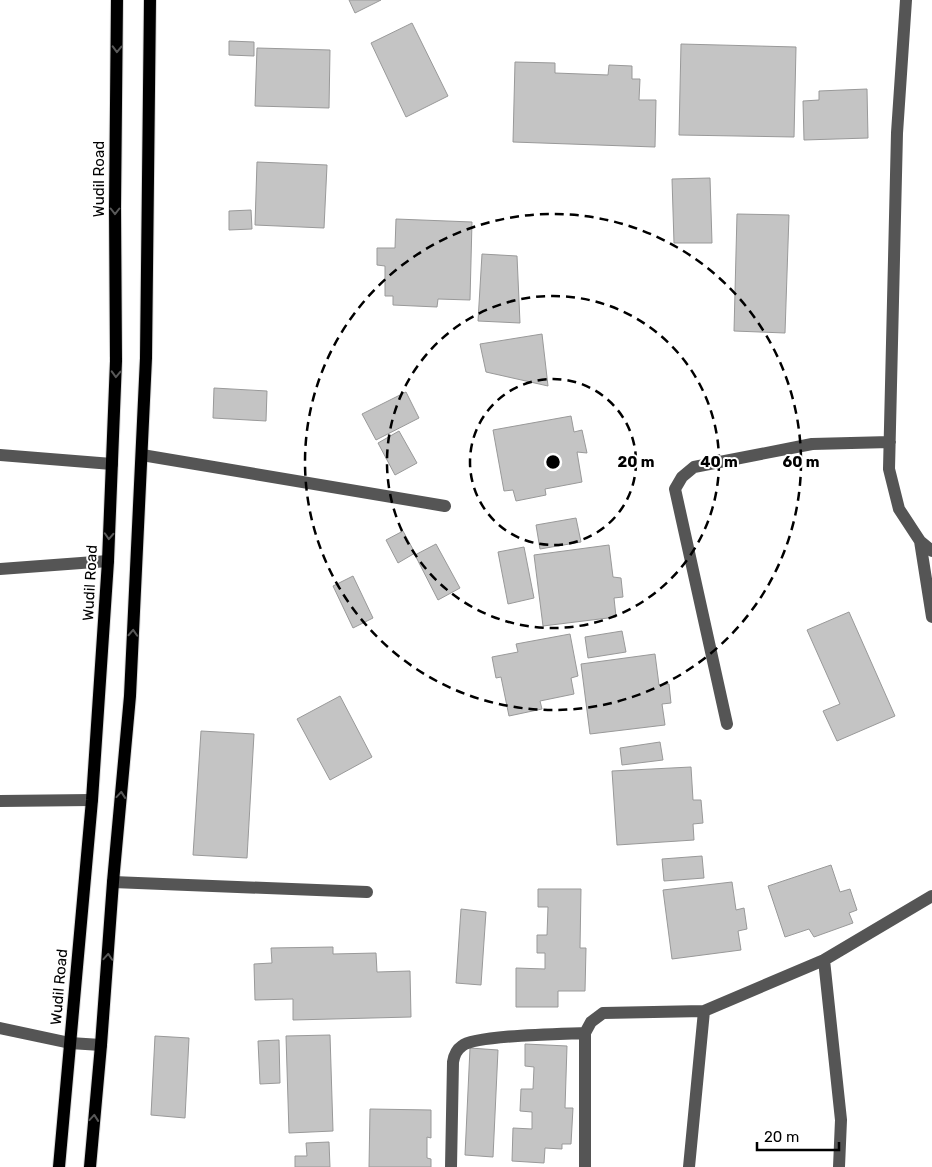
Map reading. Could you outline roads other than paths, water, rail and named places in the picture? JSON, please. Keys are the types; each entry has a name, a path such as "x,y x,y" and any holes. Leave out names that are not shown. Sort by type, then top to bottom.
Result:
{"main road":[{"name":"Wudil Road","path":"59,1167 92,800 108,561 116,360 117,0"},
{"path":"90,1167 130,696 146,338 150,0"}],"street":[{"path":"906,0 898,132 889,469 899,509 920,541 932,551"},
{"path":"727,724 675,489 682,477 694,467 812,444 890,442"},
{"path":"0,455 112,464"},
{"path":"142,455 445,506"},
{"path":"920,541 932,617"},
{"path":"0,569 108,561"},
{"path":"0,801 92,800"},
{"path":"113,882 367,892"},
{"path":"586,1167 585,1033 591,1022 603,1013 704,1012 824,960 932,896"},
{"path":"824,960 841,1120 839,1167"},
{"path":"689,1167 704,1012"},
{"path":"0,1028 70,1043 101,1045"},
{"path":"451,1167 453,1062 455,1054 463,1045 481,1039 585,1033"}]}
